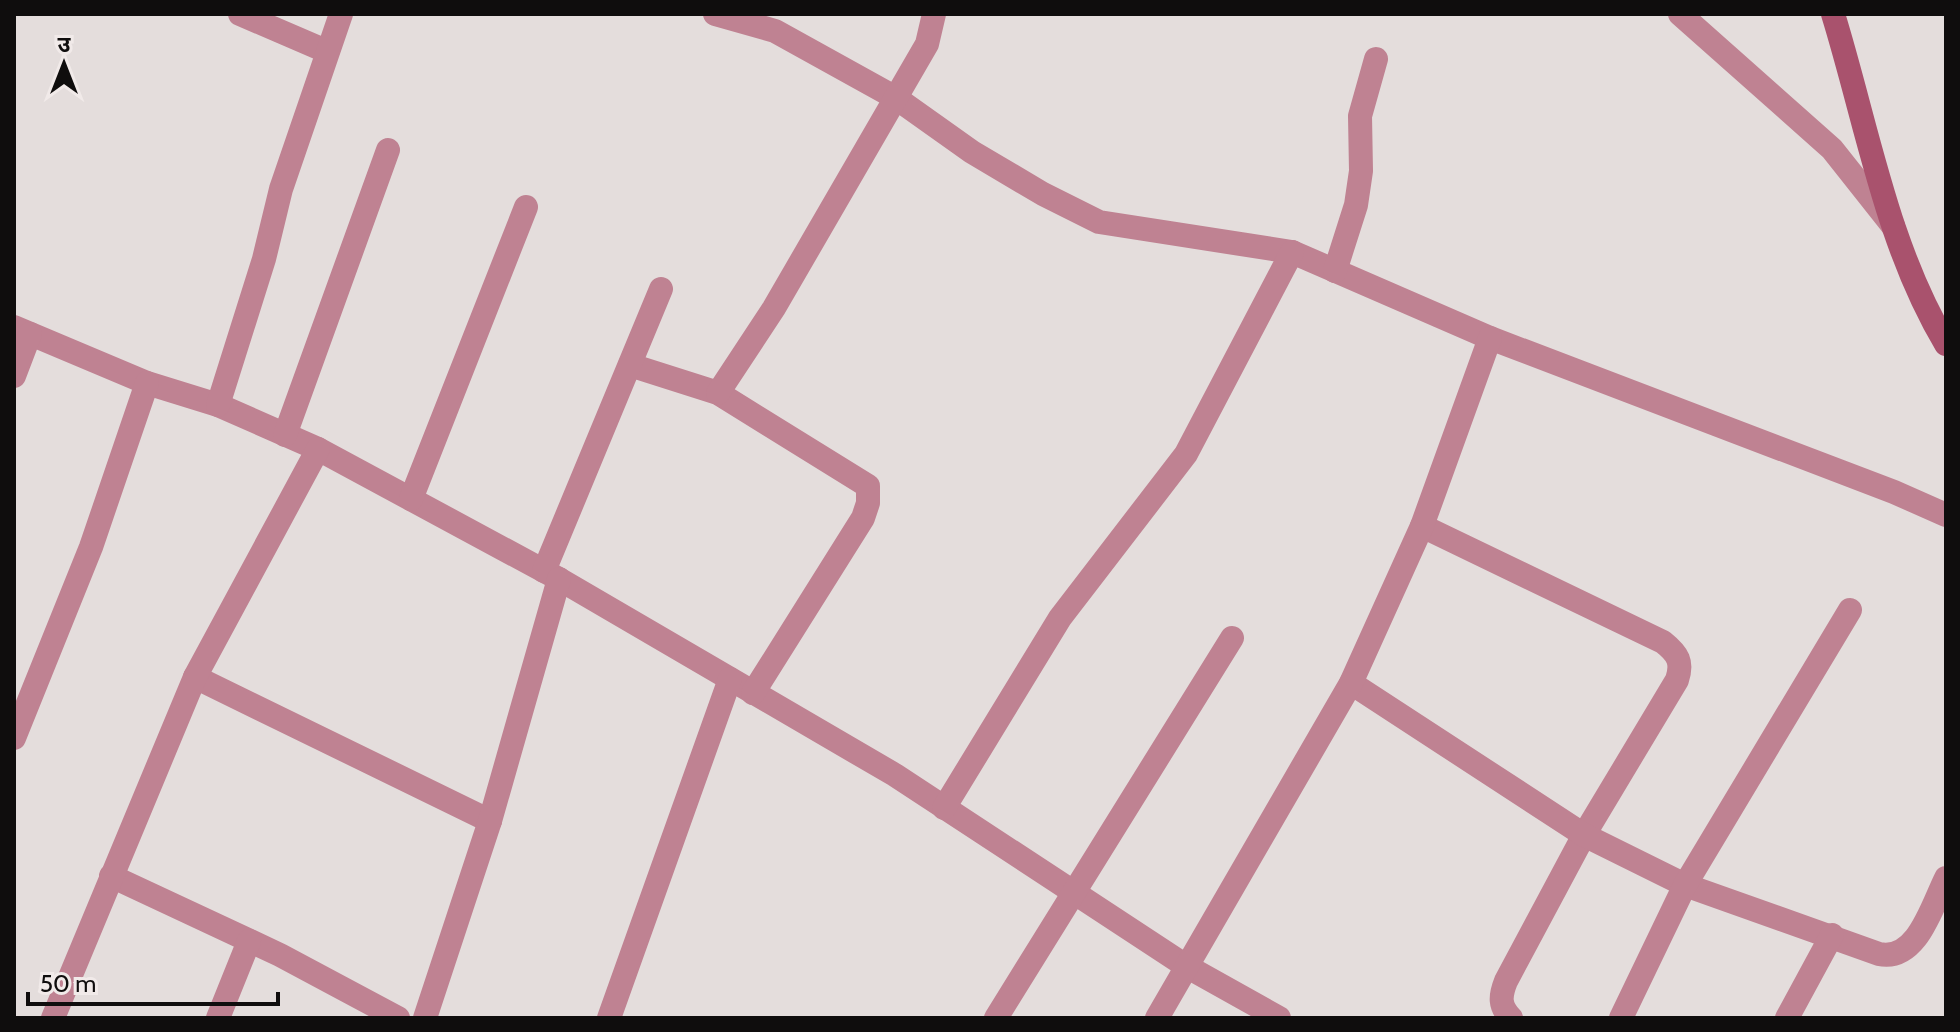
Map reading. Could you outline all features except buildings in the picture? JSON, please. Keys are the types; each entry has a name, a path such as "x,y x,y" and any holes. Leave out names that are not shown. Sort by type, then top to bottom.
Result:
{"street":[{"path":"240,14 326,51"},
{"path":"218,405 326,51 341,14"},
{"path":"715,14 775,31 896,98 972,152 1099,222 1292,252 1490,338 1946,515"},
{"path":"718,393 774,308 927,44 934,14"},
{"path":"1680,14 1832,149 1893,227"},
{"path":"1833,14 1893,227 1919,292 1946,344"},
{"path":"1335,271 1356,205 1361,171 1360,116 1376,59"},
{"path":"285,435 388,150"},
{"path":"411,499 526,207"},
{"path":"944,808 1060,618 1186,454 1292,252"},
{"path":"425,1018 490,821 551,575 661,289"},
{"path":"14,376 22,331 147,383 218,405 318,449 551,575 730,679 944,808 1186,966 1279,1018"},
{"path":"1157,1018 1351,683 1422,526 1490,338"},
{"path":"630,365 718,393 864,481 869,494 863,518 753,693"},
{"path":"15,735 91,547 147,383"},
{"path":"53,1018 195,677 318,449"},
{"path":"1422,526 1663,642 1679,658 1681,668 1677,680 1584,835 1506,981 1501,995 1502,1008 1511,1018"},
{"path":"1621,1018 1685,885 1850,610"},
{"path":"996,1018 1232,638"},
{"path":"195,677 490,821"},
{"path":"609,1018 730,679"},
{"path":"1351,683 1584,835 1685,885 1879,954 1893,957 1901,954 1915,940 1946,878"},
{"path":"111,876 249,941 398,1018"},
{"path":"1787,1018 1832,935"},
{"path":"218,1018 249,941"}]}
